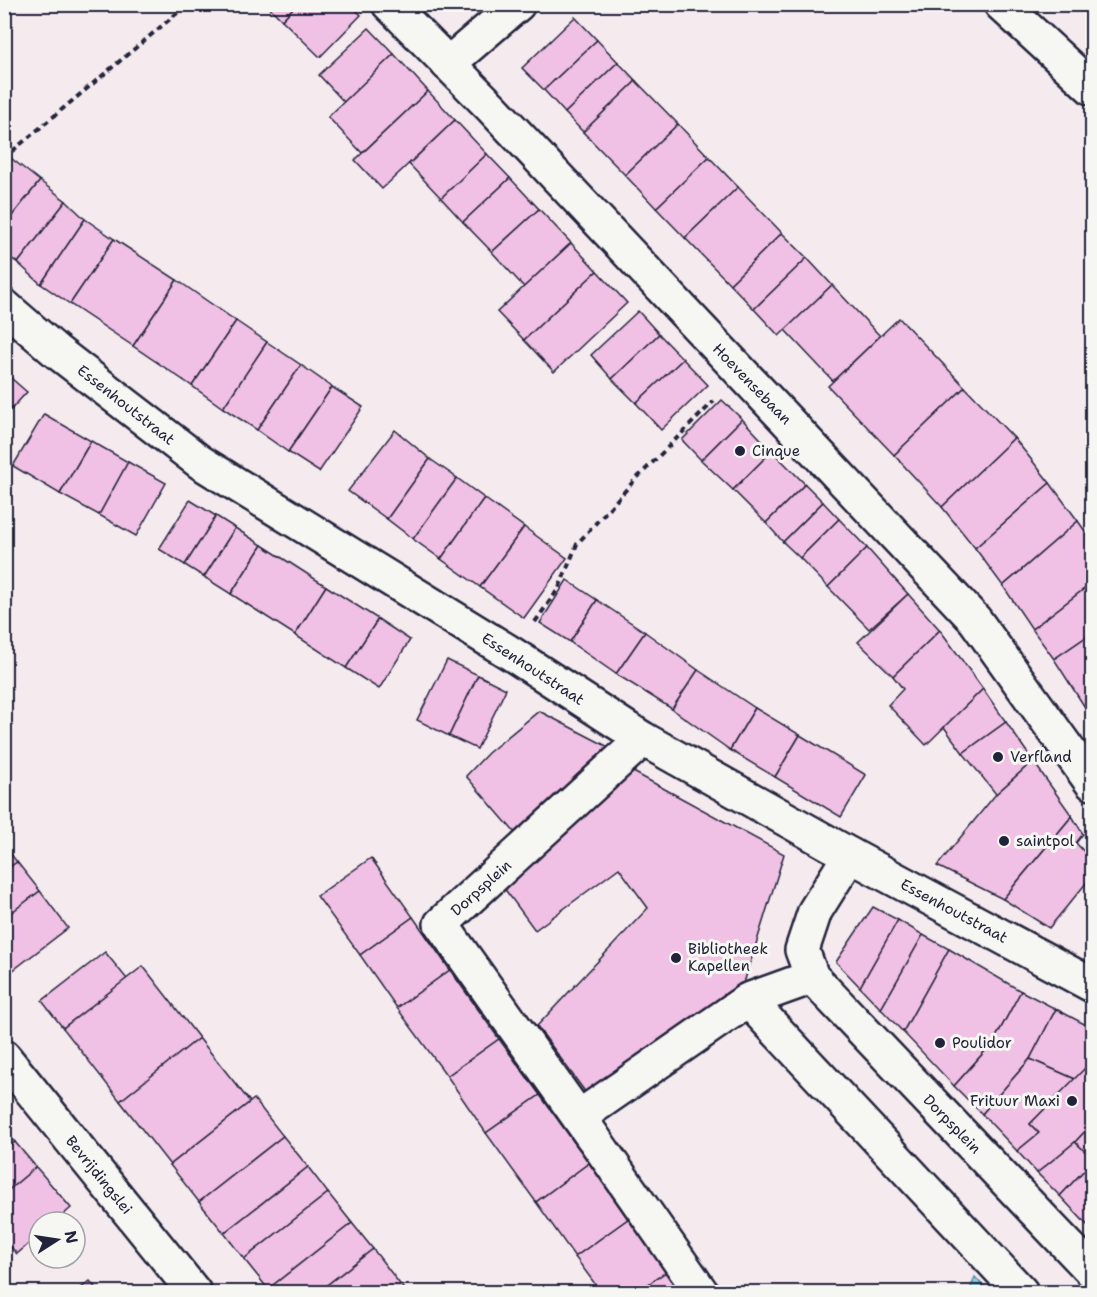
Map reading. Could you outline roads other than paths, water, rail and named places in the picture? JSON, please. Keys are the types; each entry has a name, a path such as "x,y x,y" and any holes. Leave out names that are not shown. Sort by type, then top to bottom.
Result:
{"street":[{"name":"Hoevensebaan","path":"389,4 492,108 975,620 1092,783"},
{"path":"448,64 518,4"},
{"path":"1001,4 1092,88"},
{"name":"Essenhoutstraat","path":"4,306 56,351 200,462 512,654 643,739 850,855 1092,985"},
{"name":"Dorpsplein","path":"643,739 441,924 701,1293"},
{"name":"Dorpsplein","path":"850,855 815,911 802,950 812,977 1092,1271"},
{"path":"579,1117 748,1000 812,977"},
{"path":"748,1000 1021,1293"},
{"name":"Bevrijdingslei","path":"4,1057 194,1293"}],"water":[{"path":"975,1277 989,1292 969,1292"}],"place":[{"name":"Cinque","path":"740,451"},
{"name":"Verfland","path":"998,757"},
{"name":"saintpol","path":"1004,841"},
{"name":"Bibliotheek Kapellen","path":"676,958"},
{"name":"Poulidor","path":"940,1043"},
{"name":"Frituur Maxi","path":"1072,1101"}]}
